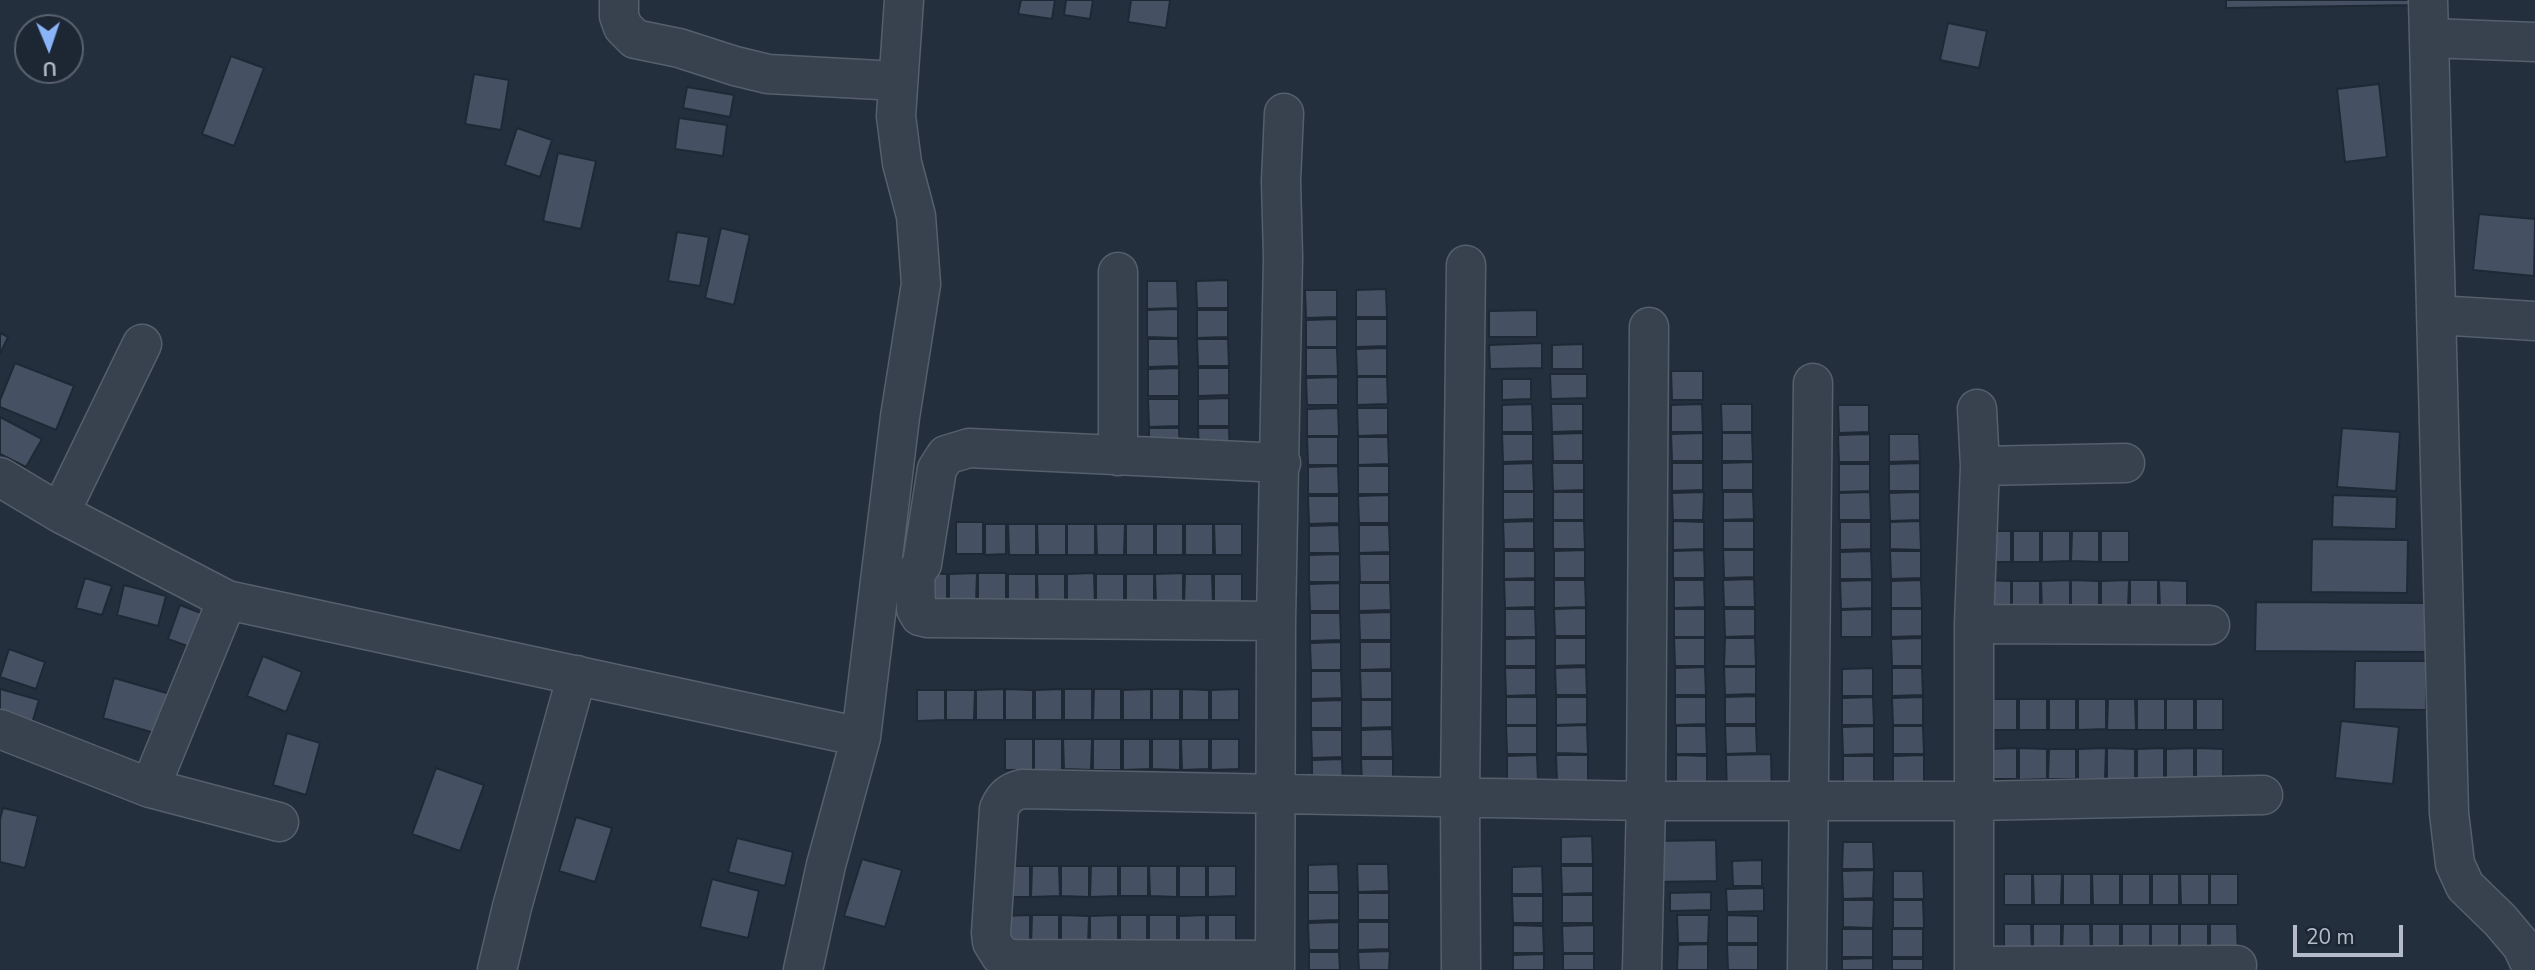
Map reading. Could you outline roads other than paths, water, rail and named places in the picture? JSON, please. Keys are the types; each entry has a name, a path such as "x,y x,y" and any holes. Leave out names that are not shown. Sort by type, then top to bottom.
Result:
{"street":[{"path":"619,0 619,16 623,27 635,39 679,48 768,74 898,81"},
{"path":"803,970 826,865 861,737 900,417 920,284 916,216 902,163 898,128 898,81 904,0"},
{"path":"2428,0 2449,813 2455,864 2465,886 2522,946 2533,970"},
{"path":"2430,38 2535,42"},
{"path":"1284,113 1281,181 1281,463 1276,621 1276,794 1275,965 1111,965 1012,959 1000,955 995,950 991,933 999,809 1006,796 1022,789 1276,794 1460,796 1646,801 1975,801 2263,795"},
{"path":"1461,970 1460,796 1466,265"},
{"path":"1118,272 1118,456"},
{"path":"2437,315 2535,321"},
{"path":"1642,970 1646,801 1649,327"},
{"path":"60,513 142,344"},
{"path":"1807,970 1813,383"},
{"path":"1977,409 1980,466 1974,624 1974,968 2237,965"},
{"path":"1276,621 928,618 920,616 916,609 915,574 922,564 937,469 946,455 969,448 1281,463"},
{"path":"1980,466 2125,463"},
{"path":"0,477 60,513 227,600 861,737"},
{"path":"150,788 227,600"},
{"path":"1974,624 2210,625"},
{"path":"497,970 577,675"},
{"path":"0,729 150,788 279,822"}]}
